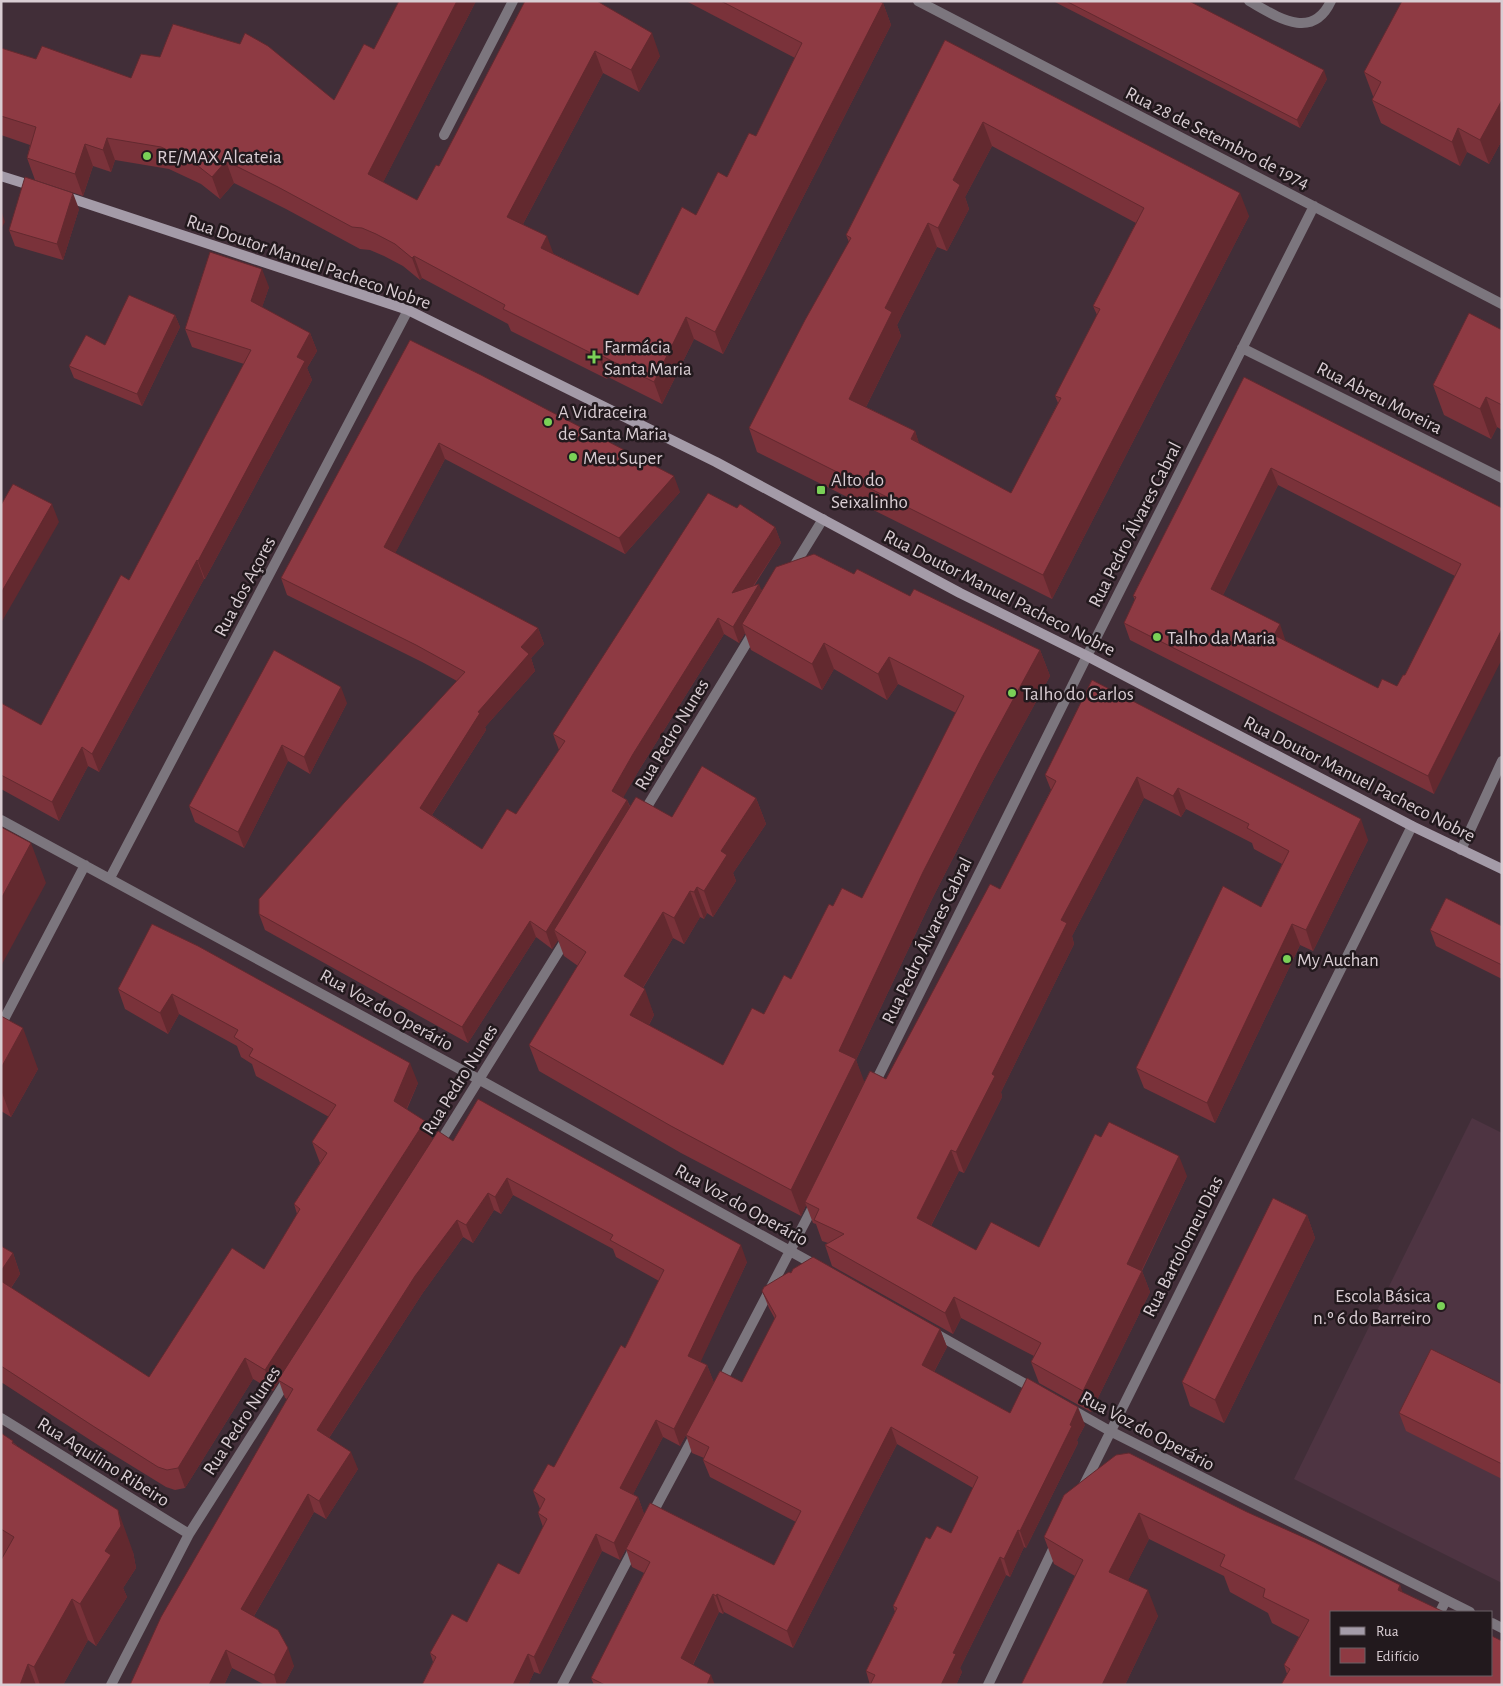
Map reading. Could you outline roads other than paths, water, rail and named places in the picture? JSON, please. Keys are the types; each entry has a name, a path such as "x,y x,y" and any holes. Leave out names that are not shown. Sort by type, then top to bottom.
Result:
{"street":[{"path":"444,135 513,1"},
{"name":"Rua 28 de Setembro de 1974","path":"918,1 1502,304"},
{"path":"1249,1 1289,22 1308,23 1322,15 1331,1"},
{"name":"Rua Doutor Manuel Pacheco Nobre","path":"1,176 408,310 716,462 960,593 1087,656 1412,826 1502,870"},
{"name":"Rua Pedro Álvares Cabral","path":"866,1100 1314,206"},
{"name":"Rua dos Açores","path":"110,878 408,310"},
{"name":"Rua Abreu Moreira","path":"1242,348 1502,478"},
{"path":"786,578 823,519"},
{"name":"Rua Pedro Nunes","path":"636,825 760,621"},
{"path":"1461,850 1502,761"},
{"name":"Rua Voz do Operário","path":"1,820 480,1080 826,1271"},
{"name":"Rua Bartolomeu Dias","path":"1080,1492 1412,826"},
{"path":"1,1025 85,865"},
{"name":"Rua Pedro Nunes","path":"432,1155 574,927"},
{"path":"713,1399 818,1198"},
{"name":"Rua Voz do Operário","path":"920,1324 1110,1431 1468,1611"},
{"name":"Rua Pedro Nunes","path":"111,1685 189,1534 297,1366"},
{"name":"Rua Aquilino Ribeiro","path":"1,1418 189,1534"},
{"path":"562,1685 699,1425"},
{"path":"988,1685 1059,1536"},
{"path":"1440,1611 1446,1600"}],"place":[{"name":"RE/MAX Alcateia","path":"147,156"},
{"name":"Farmácia Santa Maria","path":"594,357"},
{"name":"A Vidraceira de Santa Maria","path":"548,422"},
{"name":"Meu Super","path":"573,457"},
{"name":"Alto do Seixalinho","path":"821,490"},
{"name":"Talho da Maria","path":"1157,637"},
{"name":"Talho do Carlos","path":"1012,693"},
{"name":"My Auchan","path":"1287,959"},
{"name":"Escola Básica n.º 6 do Barreiro","path":"1441,1306"}]}
